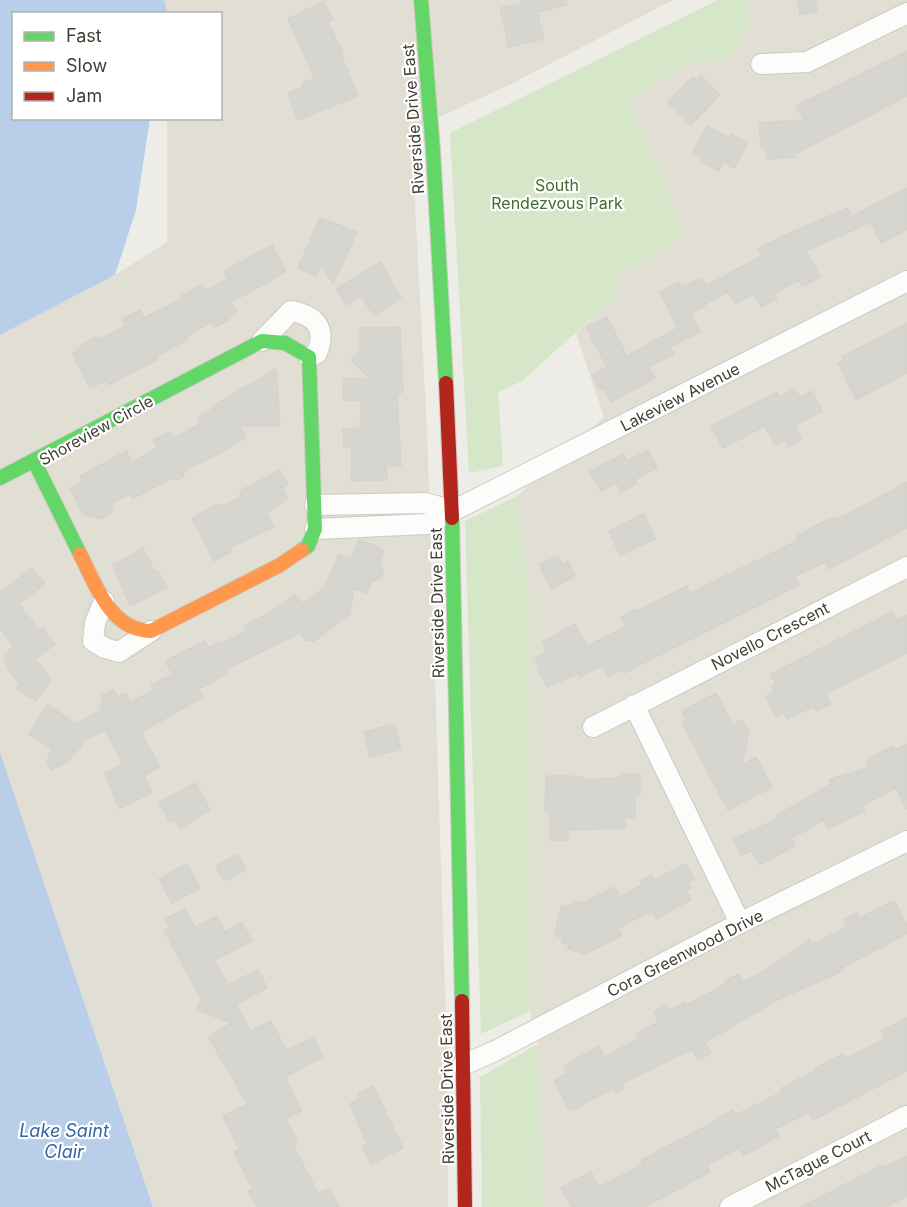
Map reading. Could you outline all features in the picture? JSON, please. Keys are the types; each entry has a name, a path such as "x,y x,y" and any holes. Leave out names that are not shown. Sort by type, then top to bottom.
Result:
{"main road":[{"name":"Riverside Drive East","path":"421,0 433,136 451,510 465,1207"},
{"path":"262,341 285,343 309,357"},
{"name":"Shoreview Circle","path":"151,631 136,631 121,621 104,601 34,462 262,341"},
{"name":"Shoreview Circle","path":"309,357 315,529"},
{"path":"0,478 34,462"},
{"path":"151,631 280,565 308,546 315,529"}],"street":[{"path":"761,64 807,62 907,13"},
{"name":"Lakeview Avenue","path":"451,510 511,484 907,281"},
{"name":"Shoreview Circle","path":"262,341 291,311 307,314 318,326 322,339 317,353 309,357"},
{"path":"315,505 425,503 451,510"},
{"path":"315,529 427,524 451,510"},
{"name":"Novello Crescent","path":"593,727 907,567"},
{"path":"104,601 93,640 105,648 119,652 151,631"},
{"path":"634,705 740,923"},
{"name":"Cora Greenwood Drive","path":"463,1065 502,1048 740,923 907,841"},
{"name":"McTague Court","path":"730,1207 907,1116"}],"shaded area":[{"path":"159,0 673,0 507,86 411,130 427,430 447,1052 448,1207 153,1207 0,752 0,335 115,275 167,242 167,120 222,120 222,12 166,12"},
{"path":"747,0 907,0 907,1207 543,1207 538,1044 530,1011 529,597 517,496 604,417 576,333 616,296 619,275 684,236 666,184 628,103 690,62 729,60 750,24"}],"green space":[{"name":"South Rendezvous Park","path":"718,0 747,0 750,24 729,60 690,62 628,103 666,184 684,236 619,275 616,296 522,381 498,392 503,466 469,473 450,133"},
{"path":"517,496 529,597 530,1011 481,1034 465,521"},
{"path":"538,1044 543,1207 482,1207 480,1077"}],"water":[{"path":"0,0 164,0 167,12 12,12 12,120 150,120 136,210 115,275 0,335"},
{"name":"Lake Saint Clair","path":"0,752 153,1207 0,1207"}],"building":[{"path":"522,0 566,0 567,5 537,12 544,39 509,47 500,8 522,3"},
{"path":"797,0 815,0 817,12 800,15"},
{"path":"324,1 333,20 328,22 343,54 341,55 358,96 298,120 288,93 303,87 302,83 315,78 288,19"},
{"path":"907,51 907,96 795,154 795,157 767,159 766,148 761,148 759,123 804,120 796,106"},
{"path":"701,76 720,95 691,125 668,102 693,77 697,80"},
{"path":"707,126 730,138 732,134 748,143 734,168 724,162 719,171 701,162 703,158 693,152"},
{"path":"907,188 907,230 881,243 871,222 806,251 820,277 802,287 799,280 774,293 777,299 761,307 754,294 735,304 728,292 704,304 705,306 691,313 700,332 670,347 674,354 649,367 655,378 612,402 604,388 600,390 592,375 607,367 586,327 607,317 627,356 678,328 660,292 679,282 681,287 702,278 706,286 762,256 758,249 786,235 848,208 852,216"},
{"path":"320,218 357,232 333,284 321,265 316,276 298,268"},
{"path":"272,245 286,272 231,302 237,313 228,318 229,320 215,327 212,322 186,336 187,340 156,356 158,359 108,385 106,380 90,388 72,353 81,348 80,346 96,337 98,340 126,326 122,319 140,310 144,318 182,299 181,296 201,285 205,291 228,279 224,271"},
{"path":"380,262 401,298 374,315 361,296 346,305 336,289"},
{"path":"907,323 907,373 856,400 838,363 844,360 842,357"},
{"path":"400,327 403,391 397,396 401,466 386,466 387,480 351,481 352,447 344,447 343,429 360,428 361,400 343,400 343,378 370,379 351,360 360,350 360,328"},
{"path":"276,369 280,426 240,426 246,437 217,455 186,469 183,477 177,480 171,478 132,499 130,494 113,503 110,514 101,519 84,515 70,488 83,482 80,476 126,451 132,462 158,448 153,440 169,432 173,439 198,425 199,417 212,410 211,407"},
{"path":"795,389 800,398 812,391 822,411 795,425 801,440 788,447 785,440 775,445 765,426 723,448 711,426 777,392 779,397"},
{"path":"648,450 657,468 635,479 637,483 621,492 617,483 601,491 590,471 624,454 627,461"},
{"path":"280,470 288,484 282,488 287,498 266,513 274,527 229,548 231,552 214,561 192,518 218,504 220,507 241,497 240,491"},
{"path":"907,482 907,528 829,569 825,562 795,576 799,585 624,673 622,669 608,676 603,665 580,677 579,673 547,687 535,658 547,651 542,642 575,624 587,646 626,627 621,617 687,586 690,593 799,540 797,536 825,521 846,515"},
{"path":"644,514 655,539 620,555 609,531"},
{"path":"359,540 384,550 380,561 383,573 381,578 371,582 367,593 354,588 350,614 314,641 306,641 300,633 226,669 228,673 199,689 203,697 141,732 160,767 144,776 152,792 119,809 105,773 123,764 105,730 85,740 69,761 52,770 47,761 52,749 29,734 48,705 76,724 102,710 100,705 104,703 101,696 113,690 118,697 126,693 131,702 154,690 151,685 173,674 165,661 205,641 209,648 220,642 221,644 246,631 244,626 271,612 295,594 303,604 325,587 339,554 351,559"},
{"path":"143,548 155,572 158,571 167,588 130,606 113,565"},
{"path":"558,556 562,564 568,561 575,576 551,589 539,565"},
{"path":"32,568 45,584 19,604 39,631 43,628 55,644 35,659 51,679 36,701 16,689 20,683 9,672 4,655 14,646 0,628 0,593"},
{"path":"892,612 897,620 907,615 907,653 825,694 831,704 817,711 814,706 787,719 784,713 776,717 766,696 774,692 772,686 776,684 771,674"},
{"path":"716,693 733,725 742,720 749,732 742,765 756,757 772,787 728,810 682,723 686,720 682,711"},
{"path":"394,724 401,749 370,757 364,732"},
{"path":"907,744 907,809 896,788 862,805 865,811 828,829 823,820 791,839 795,846 759,865 752,850 741,855 733,839 778,819 776,816 831,784 829,780 869,767 867,762 873,756 893,746 895,750"},
{"path":"620,774 640,774 640,794 635,794 635,818 625,818 625,828 568,830 568,840 550,840 550,822 548,812 545,812 546,776 582,777 582,780 620,778"},
{"path":"196,783 210,810 180,828 175,820 170,822 159,802"},
{"path":"238,854 246,870 224,881 216,866"},
{"path":"187,864 200,888 172,903 159,879"},
{"path":"686,864 694,879 688,882 691,889 687,891 691,900 656,919 653,913 648,915 647,913 618,928 622,936 584,954 568,949 569,945 562,943 563,938 554,935 562,905 568,907 579,901 581,904 614,887 619,897 642,885 640,881 651,875 654,880"},
{"path":"895,902 907,925 907,934 841,968 843,971 781,998 705,1042 711,1053 698,1060 692,1049 623,1083 624,1088 616,1092 612,1089 570,1111 554,1080 567,1073 564,1066 599,1046 605,1057 639,1038 637,1033 659,1022 654,1012 667,1005 670,1010 685,1002 687,1005 726,984 725,981 739,974 743,982 766,970 809,940 812,945 847,927 844,920 857,913 859,918"},
{"path":"185,909 195,927 217,916 225,932 242,923 252,941 215,960 227,985 258,970 267,988 236,1004 250,1031 271,1021 286,1050 314,1038 323,1057 285,1077 301,1111 286,1119 297,1140 293,1142 298,1155 318,1193 330,1189 339,1207 257,1207 248,1191 253,1189 234,1152 239,1149 223,1116 248,1104 209,1038 214,1035 213,1033 232,1023 197,1010 201,999 164,930 169,928 165,919"},
{"path":"907,1018 907,1071 813,1120 809,1112 775,1129 779,1136 743,1156 739,1148 707,1165 710,1172 645,1207 572,1207 561,1188 591,1172 599,1187 643,1165 641,1160 718,1120 717,1118 733,1110 736,1115 782,1092 780,1089 843,1054 846,1059 885,1039 881,1031"},
{"path":"373,1086 403,1148 371,1164 362,1146 367,1144 350,1104 360,1098 358,1094"},
{"path":"907,1156 907,1196 886,1207 801,1207 883,1165 884,1168"}],"traffic: fast":[{"path":"421,0 433,151 446,383"},
{"path":"0,478 262,341 285,343 309,357 315,529 308,546 302,550"},
{"path":"34,461 80,554"},
{"path":"452,518 462,1001"}],"traffic: slow":[{"path":"80,554 99,592 115,614 125,623 137,629 151,631 280,565 302,550"}],"traffic: jam":[{"path":"446,383 452,518"},
{"path":"462,1001 465,1207"}]}
